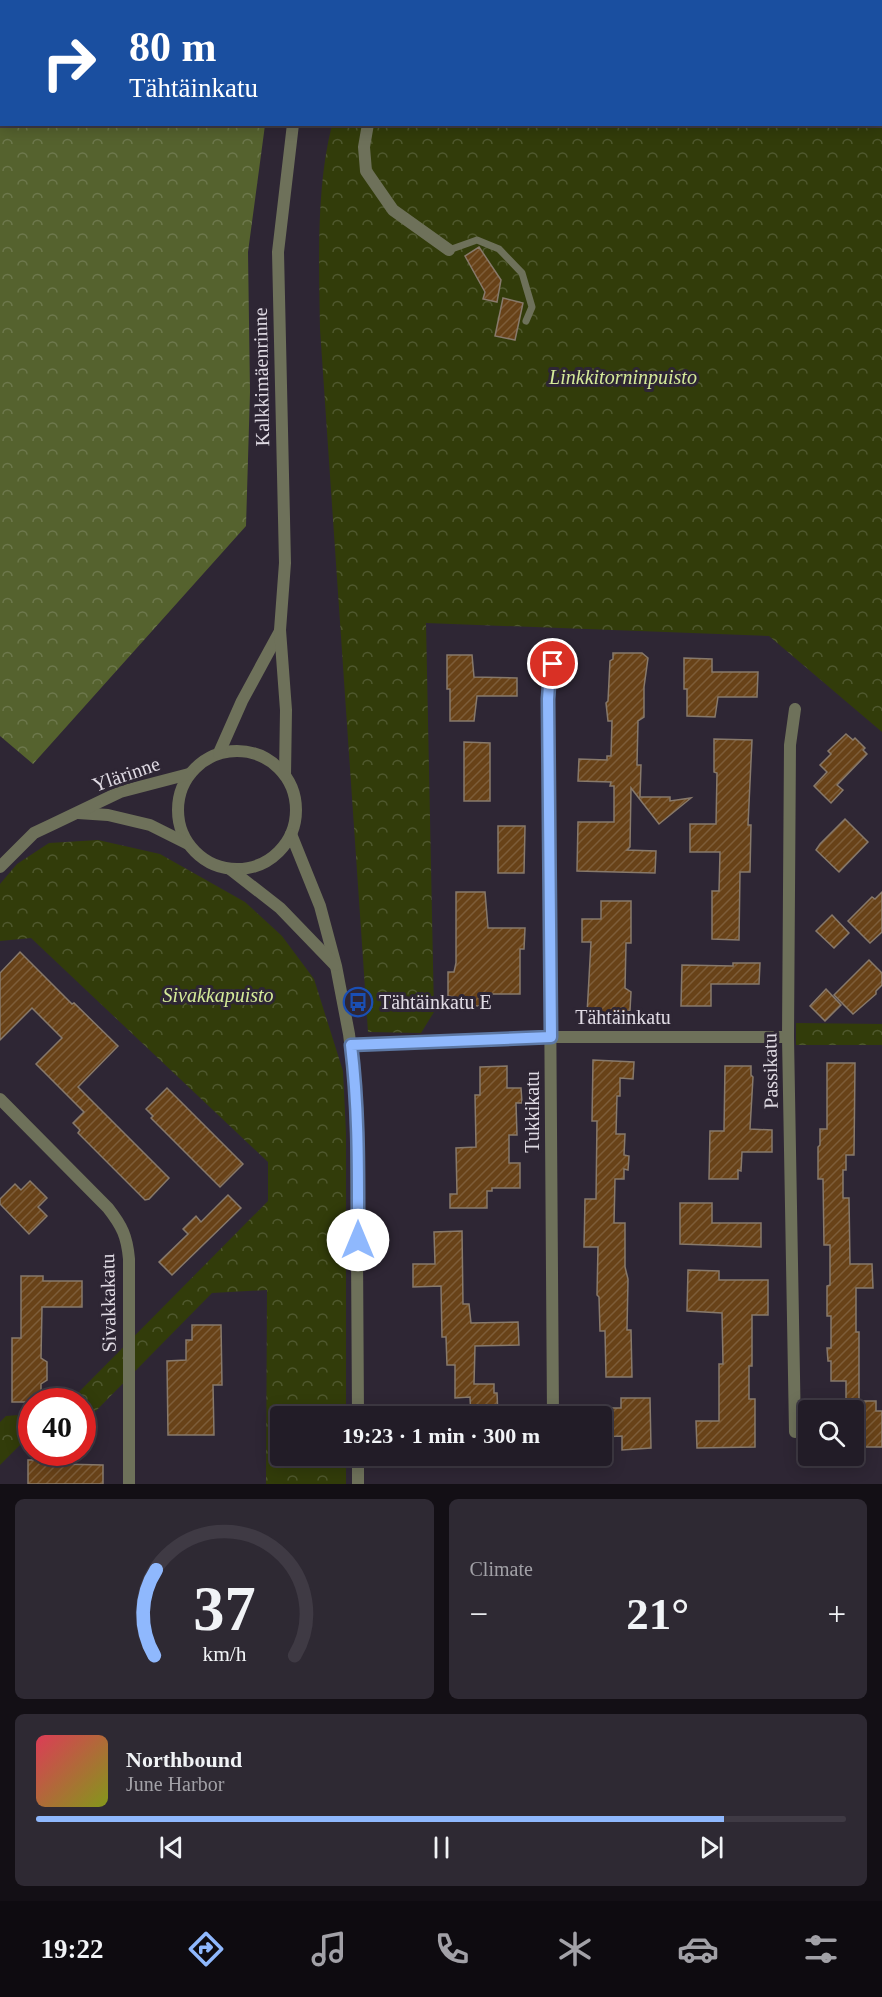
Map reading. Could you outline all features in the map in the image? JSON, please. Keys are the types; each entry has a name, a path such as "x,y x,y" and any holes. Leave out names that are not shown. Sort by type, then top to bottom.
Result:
{"street":[{"name":"Kalkkimäenrinne","path":"285,775 286,710 280,630 285,563 278,252 293,126"},
{"path":"368,126 364,147 366,171 393,210 449,250"},
{"name":"Kalkkimäenrinne","path":"219,753 242,701 280,630"},
{"name":"Tukkikatu","path":"553,664 548,699 553,1406"},
{"name":"Passikatu","path":"795,709 790,745 788,1036 795,1432"},
{"path":"230,869 255,866 276,854 291,834 297,810 292,786 277,766 256,753 231,750 207,758 189,774 182,785 177,809 178,822 188,844 207,861 230,869 279,908 336,966"},
{"name":"Ylärinne","path":"0,867 34,834 76,813 120,792 189,774"},
{"name":"Ylärinne","path":"76,813 108,816 150,825 188,844"},
{"path":"291,834 320,906 336,966 351,1045 358,1124 358,1406"},
{"name":"Tähtäinkatu","path":"351,1045 551,1037 788,1036"},
{"name":"Sivakkakatu","path":"0,1099 121,1224 129,1259 129,1484"},
{"path":"358,1466 358,1484"}],"lane":[{"path":"449,250 477,240 499,249 522,273 532,308 526,321"}],"green space":[{"path":"0,126 265,126 248,252 250,392 246,526 33,764 0,736"},
{"name":"Linkkitorninpuisto","path":"332,126 882,126 882,732 769,636 426,623 434,1012 421,1033 368,1032 320,329 321,200"},
{"name":"Sivakkapuisto","path":"98,840 160,854 245,902 282,936 314,979 343,1071 346,1133 346,1406 270,1406 270,1466 346,1466 346,1484 266,1484 267,1290 212,1293 96,1411 96,1388 83,1388 268,1201 268,1162 31,938 0,941 0,884 17,864 49,843"},
{"path":"796,1023 882,1024 882,1045 796,1045"},
{"path":"18,1415 18,1447 0,1465 0,1422 6,1416"}],"building":[{"path":"479,247 501,280 497,302 483,299 485,292 465,256"},
{"path":"503,298 523,303 515,340 495,336"},
{"path":"613,653 642,653 648,658 644,687 644,717 638,721 637,765 641,765 640,797 670,797 670,801 691,798 659,824 631,788 630,847 627,850 656,851 655,873 577,871 578,822 614,822 614,786 610,786 611,782 578,781 579,759 607,760 607,756 611,756 612,721 608,721 606,703 608,701 610,661 613,659"},
{"path":"447,655 472,655 474,677 517,678 517,696 477,696 474,721 450,721"},
{"path":"684,658 712,659 712,672 758,672 757,697 718,697 715,717 687,716"},
{"path":"846,734 853,740 855,738 865,748 863,750 867,754 837,785 843,790 831,803 814,786 827,772 820,765 831,754 828,751"},
{"path":"714,739 752,740 748,825 751,825 750,872 740,872 739,940 712,939 712,891 719,891 720,852 690,852 690,824 716,824 717,773 714,772"},
{"path":"464,742 490,743 490,801 464,801"},
{"path":"845,819 868,842 839,872 816,850"},
{"path":"498,826 525,826 524,873 498,873"},
{"path":"456,892 485,892 488,928 525,928 524,949 520,949 520,994 486,996 486,1006 454,1006 454,997 448,996 448,972 454,972 456,963"},
{"path":"882,892 882,932 870,943 848,921 872,897 875,899"},
{"path":"601,901 631,901 631,943 626,943 625,988 631,992 630,1010 625,1014 587,1014 591,942 582,942 582,919 601,919"},
{"path":"832,915 849,933 834,948 816,931"},
{"path":"20,952 118,1046 78,1087 169,1178 149,1199 145,1200 78,1133 80,1130 73,1123 84,1112 36,1064 62,1038 32,1008 0,1040 0,973"},
{"path":"869,960 882,973 882,985 876,994 853,1014 834,995"},
{"path":"733,963 760,963 759,984 711,984 711,1006 681,1006 682,965 733,966"},
{"path":"826,989 841,1005 825,1021 810,1006"},
{"path":"593,1060 634,1062 633,1079 620,1078 620,1096 617,1096 616,1134 625,1134 624,1155 629,1156 628,1170 624,1169 624,1179 615,1179 614,1223 625,1223 625,1267 628,1279 627,1330 631,1330 632,1377 606,1377 605,1331 600,1331 599,1297 597,1295 598,1247 584,1247 585,1199 596,1199 597,1121 592,1121"},
{"path":"827,1063 855,1063 854,1155 846,1155 846,1170 843,1170 843,1198 849,1198 850,1264 872,1264 873,1288 856,1288 856,1332 859,1332 859,1400 846,1400 846,1381 831,1381 831,1361 828,1361 827,1348 831,1348 831,1316 827,1316 830,1245 824,1245 823,1179 818,1179 820,1129 827,1129"},
{"path":"507,1066 507,1088 521,1088 522,1103 516,1103 517,1135 509,1135 509,1163 520,1163 520,1188 492,1188 492,1191 487,1191 487,1208 450,1208 450,1194 457,1194 456,1148 476,1147 475,1095 480,1095 480,1067"},
{"path":"725,1066 751,1066 753,1077 750,1129 772,1130 772,1152 742,1152 738,1179 709,1179 710,1131 724,1131"},
{"path":"167,1088 243,1164 220,1187 151,1118 153,1116 146,1109"},
{"path":"30,1181 47,1198 38,1207 47,1216 29,1234 0,1204 0,1199 15,1184 21,1190"},
{"path":"228,1195 241,1208 172,1275 159,1262 188,1234 183,1229 196,1216 201,1222"},
{"path":"680,1203 712,1203 712,1223 761,1223 761,1247 680,1244"},
{"path":"462,1231 463,1304 469,1304 471,1323 518,1322 519,1345 475,1346 474,1384 494,1384 498,1406 470,1406 470,1397 455,1398 455,1365 447,1365 446,1337 442,1337 441,1286 413,1287 413,1264 435,1264 434,1232"},
{"path":"688,1270 719,1271 719,1280 768,1280 768,1315 752,1315 752,1366 749,1366 749,1399 755,1399 755,1447 697,1448 696,1421 719,1421 719,1364 723,1364 722,1313 687,1311"},
{"path":"21,1276 43,1276 43,1281 82,1281 82,1307 42,1307 41,1358 47,1362 47,1380 41,1384 41,1388 18,1388 18,1402 12,1402 12,1338 21,1338"},
{"path":"192,1325 221,1325 222,1385 213,1385 214,1435 168,1435 167,1361 186,1360 186,1340 192,1340"},
{"path":"621,1398 650,1398 651,1448 622,1450 622,1436 612,1436 612,1408 621,1408"},
{"path":"864,1401 876,1401 876,1411 882,1411 882,1447 864,1447"},
{"path":"103,1465 103,1484 28,1484 28,1466"}],"place":[{"name":"Tähtäinkatu E","path":"358,1002"}],"route":[{"path":"358,1240 358,1124 351,1045 551,1037 548,699 553,664"}]}
